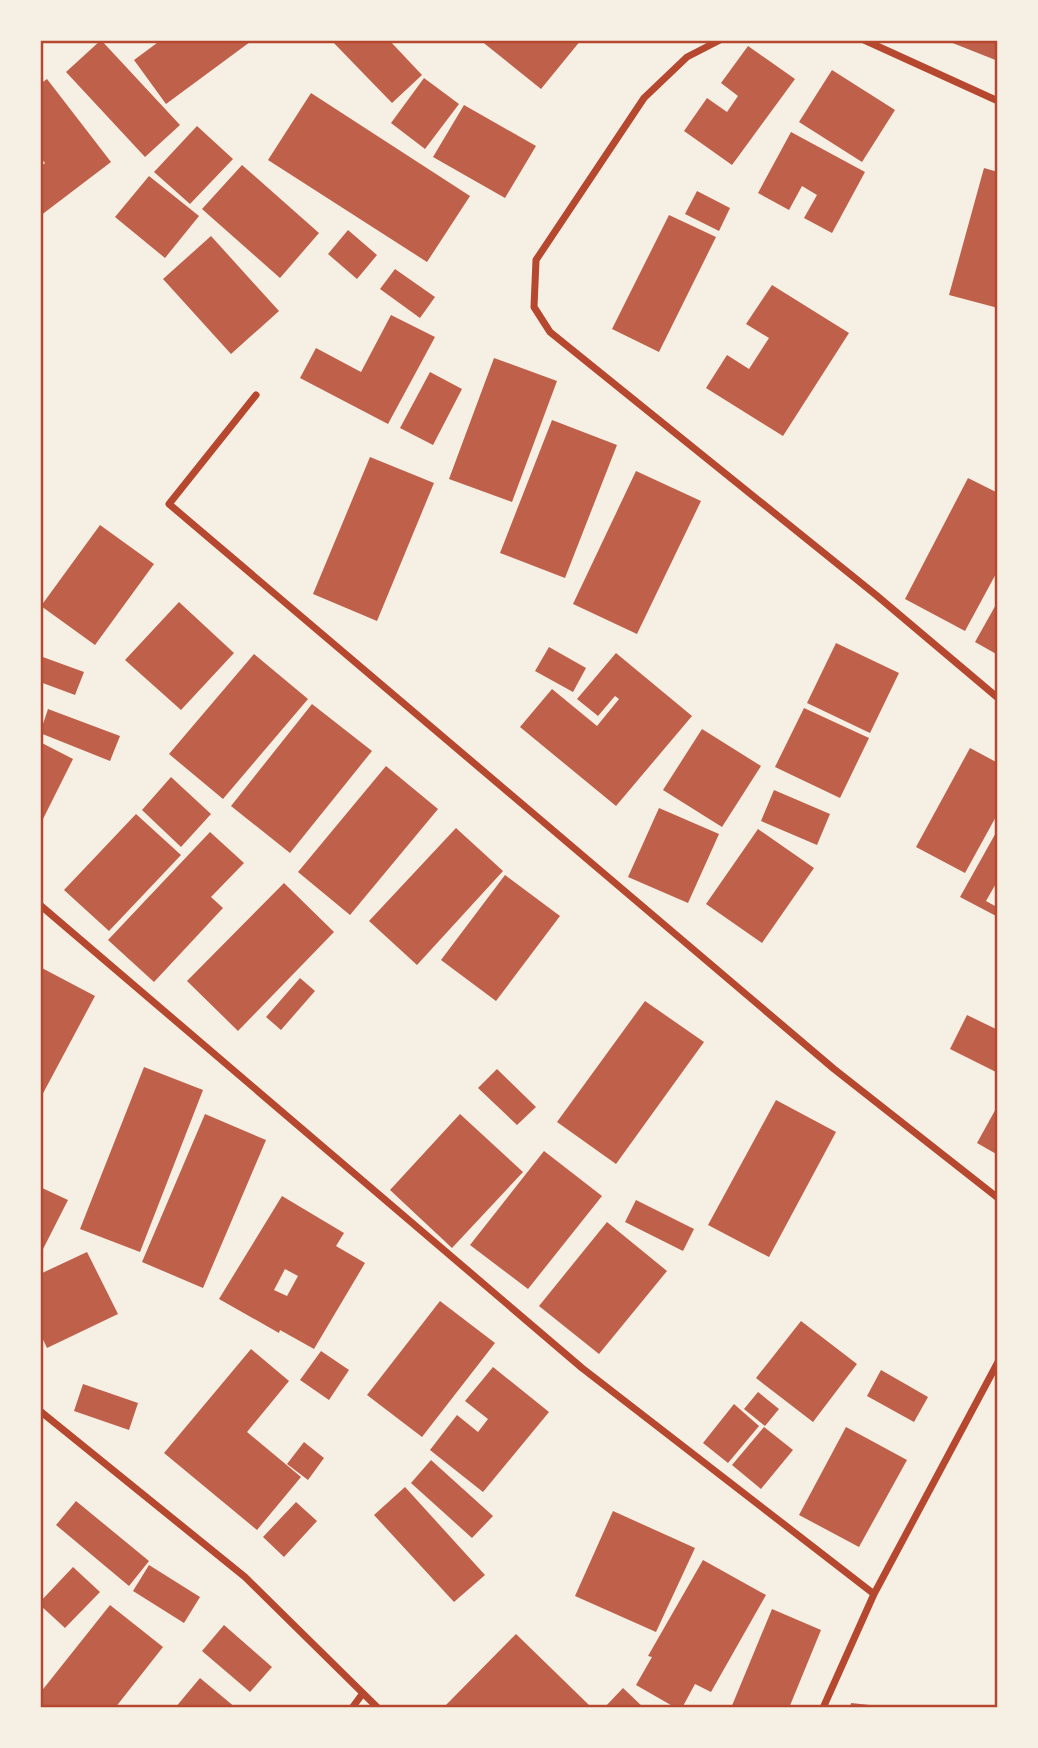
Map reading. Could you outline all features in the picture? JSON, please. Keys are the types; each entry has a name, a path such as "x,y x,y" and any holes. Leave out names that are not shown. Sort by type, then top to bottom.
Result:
{"street":[{"path":"720,40 687,57 643,98 536,260 534,307 550,332 876,595 998,698"},
{"path":"864,40 998,102"},
{"path":"256,395 169,504 823,1060 998,1198"},
{"path":"40,905 582,1368 874,1594"},
{"path":"823,1708 874,1594 998,1362"},
{"path":"40,1411 245,1577 378,1708"},
{"path":"352,1708 363,1693"}],"building":[{"path":"101,40 180,125 145,157 66,72"},
{"path":"161,40 250,42 166,104 134,60"},
{"path":"331,40 389,40 422,75 392,103"},
{"path":"480,40 581,40 541,89"},
{"path":"945,40 998,40 998,61"},
{"path":"748,46 795,79 732,165 684,131 707,98 727,112 738,96 721,83"},
{"path":"832,70 895,110 862,162 799,122"},
{"path":"424,78 459,104 425,149 391,123"},
{"path":"47,79 111,162 40,216 40,167 45,163 40,157 40,84"},
{"path":"311,93 470,196 427,262 268,160"},
{"path":"464,105 536,146 505,198 433,157"},
{"path":"197,126 233,159 190,204 154,172"},
{"path":"791,132 865,172 832,233 804,218 817,195 802,186 789,210 758,193"},
{"path":"242,165 319,233 280,278 202,209"},
{"path":"984,168 998,172 998,308 949,295"},
{"path":"149,176 199,216 165,258 115,217"},
{"path":"697,191 730,208 719,231 685,214"},
{"path":"669,215 716,237 659,352 612,329"},
{"path":"348,230 377,255 357,279 328,254"},
{"path":"211,236 279,311 231,354 163,279"},
{"path":"395,269 435,297 420,318 380,289"},
{"path":"772,285 849,333 783,436 706,388 727,355 749,369 769,338 746,324"},
{"path":"391,315 435,337 388,424 300,378 316,348 361,372"},
{"path":"494,358 557,381 512,502 449,479"},
{"path":"430,372 462,389 433,445 400,428"},
{"path":"552,420 617,445 565,578 500,553"},
{"path":"370,457 434,483 377,621 313,594"},
{"path":"636,471 701,501 637,634 573,604"},
{"path":"968,478 998,493 998,570 965,631 905,599"},
{"path":"100,525 154,564 95,645 41,606"},
{"path":"998,601 998,655 975,642"},
{"path":"179,602 234,653 181,710 125,660"},
{"path":"836,643 899,673 870,733 807,703"},
{"path":"549,647 586,668 573,692 535,671"},
{"path":"616,653 692,716 616,806 520,727 552,689 597,726 619,699 615,696 598,716 577,699"},
{"path":"254,654 308,699 223,799 169,754"},
{"path":"40,656 84,672 75,695 40,682"},
{"path":"312,704 372,751 290,853 231,806"},
{"path":"804,708 869,738 840,798 775,767"},
{"path":"48,709 120,736 110,761 40,733"},
{"path":"702,729 761,766 722,827 663,790"},
{"path":"40,742 73,759 40,825"},
{"path":"970,748 998,763 998,813 965,873 916,847"},
{"path":"386,766 438,809 350,915 298,872"},
{"path":"171,777 211,814 181,847 142,810"},
{"path":"774,790 830,814 817,845 761,821"},
{"path":"659,808 719,834 688,903 628,877"},
{"path":"136,814 181,855 109,931 64,890"},
{"path":"456,828 503,871 417,965 369,921"},
{"path":"758,829 814,868 762,943 706,904"},
{"path":"998,829 998,880 986,901 995,906 998,901 998,917 960,897"},
{"path":"210,832 244,863 211,897 223,908 154,982 108,940"},
{"path":"505,875 560,916 496,1001 441,960"},
{"path":"284,883 334,932 238,1031 187,981"},
{"path":"40,967 95,996 40,1099"},
{"path":"300,978 315,991 281,1030 266,1017"},
{"path":"645,1001 704,1042 616,1164 557,1122"},
{"path":"967,1015 998,1030 998,1073 950,1049"},
{"path":"144,1067 203,1090 140,1252 80,1229"},
{"path":"497,1069 536,1107 517,1125 478,1088"},
{"path":"776,1100 836,1132 769,1257 708,1225"},
{"path":"998,1105 998,1155 977,1143"},
{"path":"205,1114 266,1140 203,1288 142,1262"},
{"path":"460,1114 523,1172 452,1248 390,1190"},
{"path":"544,1151 602,1196 528,1289 470,1245"},
{"path":"40,1187 68,1200 40,1255"},
{"path":"282,1196 344,1233 336,1246 365,1263 314,1349 280,1330 279,1333 219,1299","holes":["285,1269 298,1276 287,1296 274,1290"]},
{"path":"636,1200 694,1229 683,1251 625,1222"},
{"path":"607,1222 667,1271 599,1354 539,1306"},
{"path":"87,1252 118,1314 47,1348 40,1333 40,1274"},
{"path":"440,1301 495,1343 422,1437 367,1395"},
{"path":"801,1321 857,1364 813,1422 756,1378"},
{"path":"251,1349 289,1381 247,1432 301,1477 257,1530 164,1453"},
{"path":"321,1351 349,1370 329,1400 300,1380"},
{"path":"493,1367 549,1412 483,1492 430,1450 457,1415 478,1432 488,1419 465,1401"},
{"path":"881,1370 928,1397 914,1422 867,1396"},
{"path":"83,1384 138,1403 129,1430 74,1411"},
{"path":"758,1392 779,1409 765,1426 744,1409"},
{"path":"734,1404 759,1426 728,1463 703,1443"},
{"path":"764,1427 793,1450 761,1489 732,1465"},
{"path":"846,1427 907,1460 859,1547 799,1515"},
{"path":"304,1442 324,1458 308,1480 287,1464"},
{"path":"431,1460 493,1516 472,1538 411,1483"},
{"path":"405,1487 485,1575 454,1602 374,1515"},
{"path":"76,1501 149,1561 129,1586 56,1525"},
{"path":"296,1502 317,1521 284,1557 263,1537"},
{"path":"613,1511 695,1548 656,1632 575,1596"},
{"path":"703,1560 766,1595 711,1692 695,1684 682,1708 676,1708 636,1685 652,1657 648,1656"},
{"path":"149,1565 200,1597 184,1623 133,1591"},
{"path":"73,1567 100,1592 65,1628 40,1602"},
{"path":"110,1605 163,1647 115,1708 40,1708 40,1693"},
{"path":"772,1609 821,1630 789,1708 731,1708"},
{"path":"224,1625 272,1667 250,1692 202,1651"},
{"path":"516,1634 589,1705 587,1708 449,1708 446,1705"},
{"path":"200,1678 236,1708 175,1708"},
{"path":"623,1688 644,1708 604,1708"},
{"path":"851,1703 879,1706 879,1708 850,1708"}]}
